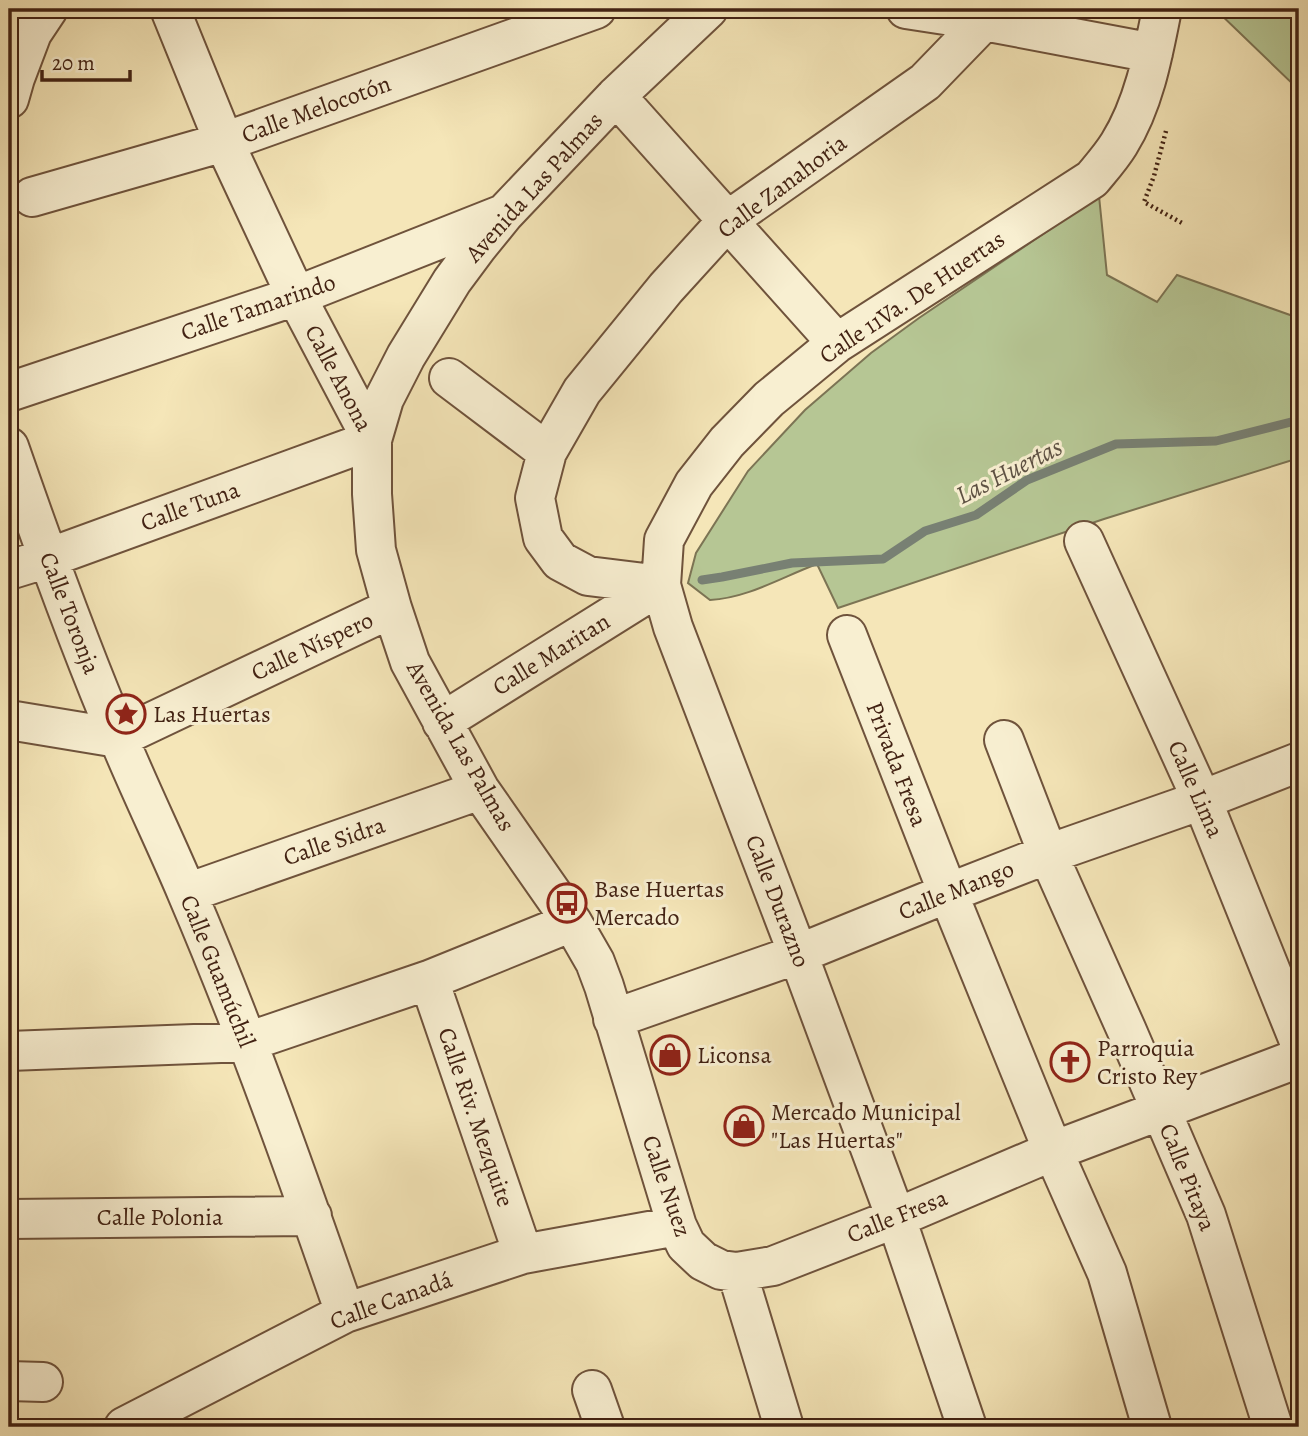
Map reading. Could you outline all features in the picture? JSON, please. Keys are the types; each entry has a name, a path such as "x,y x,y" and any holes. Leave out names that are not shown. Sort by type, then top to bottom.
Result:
{"street":[{"name":"Calle Anona","path":"170,9 224,142 296,296 372,440"},
{"name":"Calle Melocotón","path":"32,197 224,142 596,9"},
{"name":"Avenida Las Palmas","path":"572,922 480,790 410,662 376,550 372,440 384,399 406,356 452,281 503,214 616,96 708,9"},
{"path":"906,9 985,15 1153,53"},
{"name":"Calle 11Va. De Huertas","path":"661,585 664,540 694,484 727,442 769,399 836,343 1092,179 1119,144 1139,102 1162,9"},
{"name":"Calle Zanahoria","path":"547,452 582,391 666,288 727,221 925,82 985,15"},
{"path":"9,99 30,18"},
{"path":"616,96 836,343"},
{"name":"Calle Tamarindo","path":"9,392 296,296 503,214"},
{"path":"449,378 547,452 536,499 543,538 561,561 588,576 661,585"},
{"name":"Calle Tuna","path":"9,570 372,440"},
{"name":"Calle Toronja","path":"9,447 48,558 118,738"},
{"name":"Calle Lima","path":"1084,541 1202,800 1299,1041"},
{"name":"Calle Maritan","path":"442,722 661,585"},
{"name":"Calle Durazno","path":"661,585 673,627 896,1218 967,1427"},
{"name":"Calle Níspero","path":"118,738 392,608"},
{"name":"Privada Fresa","path":"847,635 948,893"},
{"path":"9,720 118,738"},
{"name":"Calle Guamúchil","path":"118,738 187,893 247,1042 345,1313"},
{"name":"Calle Pitaya","path":"1004,740 1048,855 1206,1215 1273,1427"},
{"name":"Calle Mango","path":"613,1018 798,954 948,893 1299,762"},
{"name":"Calle Sidra","path":"187,893 480,790"},
{"path":"948,893 1053,1151 1107,1273 1152,1427"},
{"path":"9,1051 247,1042 429,980 572,922"},
{"name":"Calle Nuez","path":"572,922 595,962 604,986 685,1245 703,1261 737,1272"},
{"name":"Calle Riv. Mezquite","path":"429,980 523,1254"},
{"name":"Calle Fresa","path":"737,1272 773,1266 896,1218 1053,1151 1299,1058"},
{"name":"Calle Polonia","path":"9,1219 312,1216"},
{"name":"Calle Canadá","path":"124,1427 345,1313 523,1254 677,1226"},
{"path":"737,1272 784,1427"},
{"path":"592,1390 605,1427"}],"green space":[{"path":"1215,9 1299,9 1299,90"},
{"path":"1099,196 1107,275 1157,302 1177,275 1293,316 1299,310 1299,458 1104,519 838,608 817,564 751,591 724,598 710,600 688,583 696,553 748,471 805,410 871,353 919,318"}],"waterway":[{"name":"Las Huertas","path":"702,580 792,563 883,559 925,531 976,515 1027,480 1116,444 1216,441 1299,420"}],"place":[{"name":"Las Huertas","path":"126,714"},
{"name":"Base Huertas Mercado","path":"567,903"},
{"name":"Liconsa","path":"670,1055"},
{"name":"Parroquia Cristo Rey","path":"1070,1062"},
{"name":"Mercado Municipal \"Las Huertas\"","path":"744,1126"}]}
